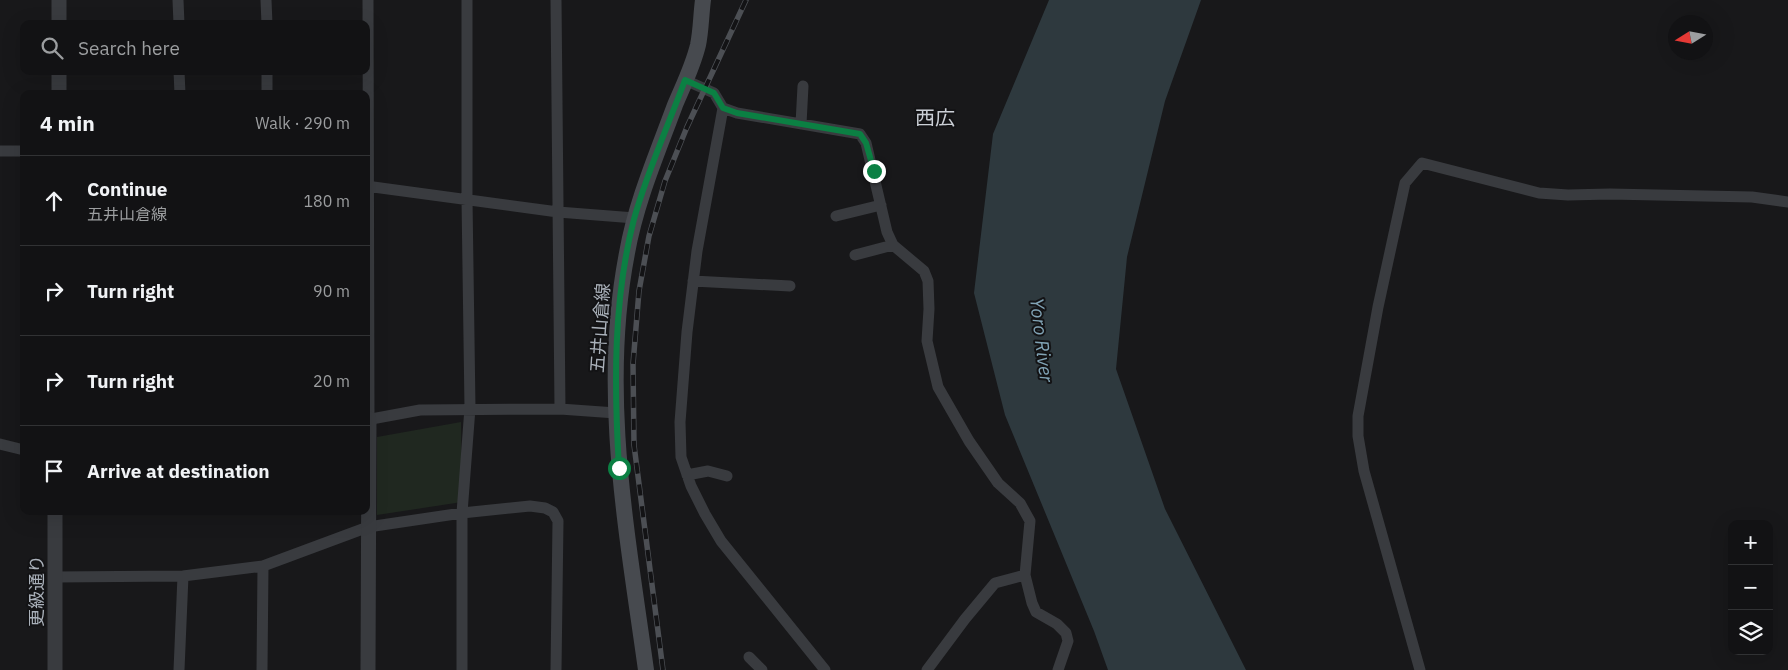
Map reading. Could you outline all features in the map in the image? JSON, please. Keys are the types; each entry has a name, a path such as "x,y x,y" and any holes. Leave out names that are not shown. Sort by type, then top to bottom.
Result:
{"main road":[{"name":"五井山倉線","path":"646,670 619,468 616,413 617,327 627,253 635,218 649,174 698,45 703,0"}],"street":[{"path":"59,0 59,20"},
{"path":"178,0 179,20"},
{"path":"266,0 267,20"},
{"path":"368,0 368,20"},
{"path":"462,670 462,513 470,408 467,0"},
{"path":"556,0 560,409"},
{"path":"59,75 59,90"},
{"path":"180,75 180,90"},
{"path":"267,75 267,90"},
{"path":"368,75 368,90"},
{"path":"685,80 714,93 723,108 737,113 860,134 866,143 887,232 893,245 924,271 928,281 927,341 938,388 969,441 998,484 1020,503 1030,522 1025,575 1036,612 1057,624 1066,633 1068,641 1058,670"},
{"path":"801,124 802,86"},
{"path":"723,108 693,282 680,422 681,456 687,475 705,514 722,541 825,670"},
{"path":"0,151 20,151"},
{"path":"1420,670 1364,471 1358,436 1358,416 1363,383 1405,182 1422,163 1539,193 1752,197 1788,202"},
{"path":"370,186 558,212 635,218"},
{"path":"836,216 881,205"},
{"path":"855,255 893,245"},
{"path":"693,282 790,286"},
{"path":"370,420 420,410 470,408 560,409 616,413"},
{"path":"0,444 20,449"},
{"path":"687,475 708,471 727,476"},
{"path":"55,577 183,576 263,566 368,527 462,513 530,506 544,508 553,512 558,521 556,670"},
{"name":"更級通り","path":"55,515 55,670"},
{"path":"368,515 368,670"},
{"path":"262,670 263,566"},
{"path":"927,670 965,619 996,583 1025,575"},
{"path":"179,670 183,576"},
{"path":"749,657 762,670"}],"shaded area":[{"path":"461,422 462,502 377,515 377,437"}],"water":[{"name":"Yoro River","path":"1049,0 1201,0 1165,101 1127,257 1116,369 1165,509 1246,670 1108,670 1094,631 1005,415 974,293 993,134"}],"railway":[{"path":"663,670 634,445 633,364 639,291 649,236 665,181 687,127 746,0"}],"district":[{"name":"西広","path":"935,117"}],"route":[{"path":"619,468 616,413 617,327 627,253 635,218 649,174 685,80 714,93 723,108 737,113 860,134 866,143 874,171"}]}
